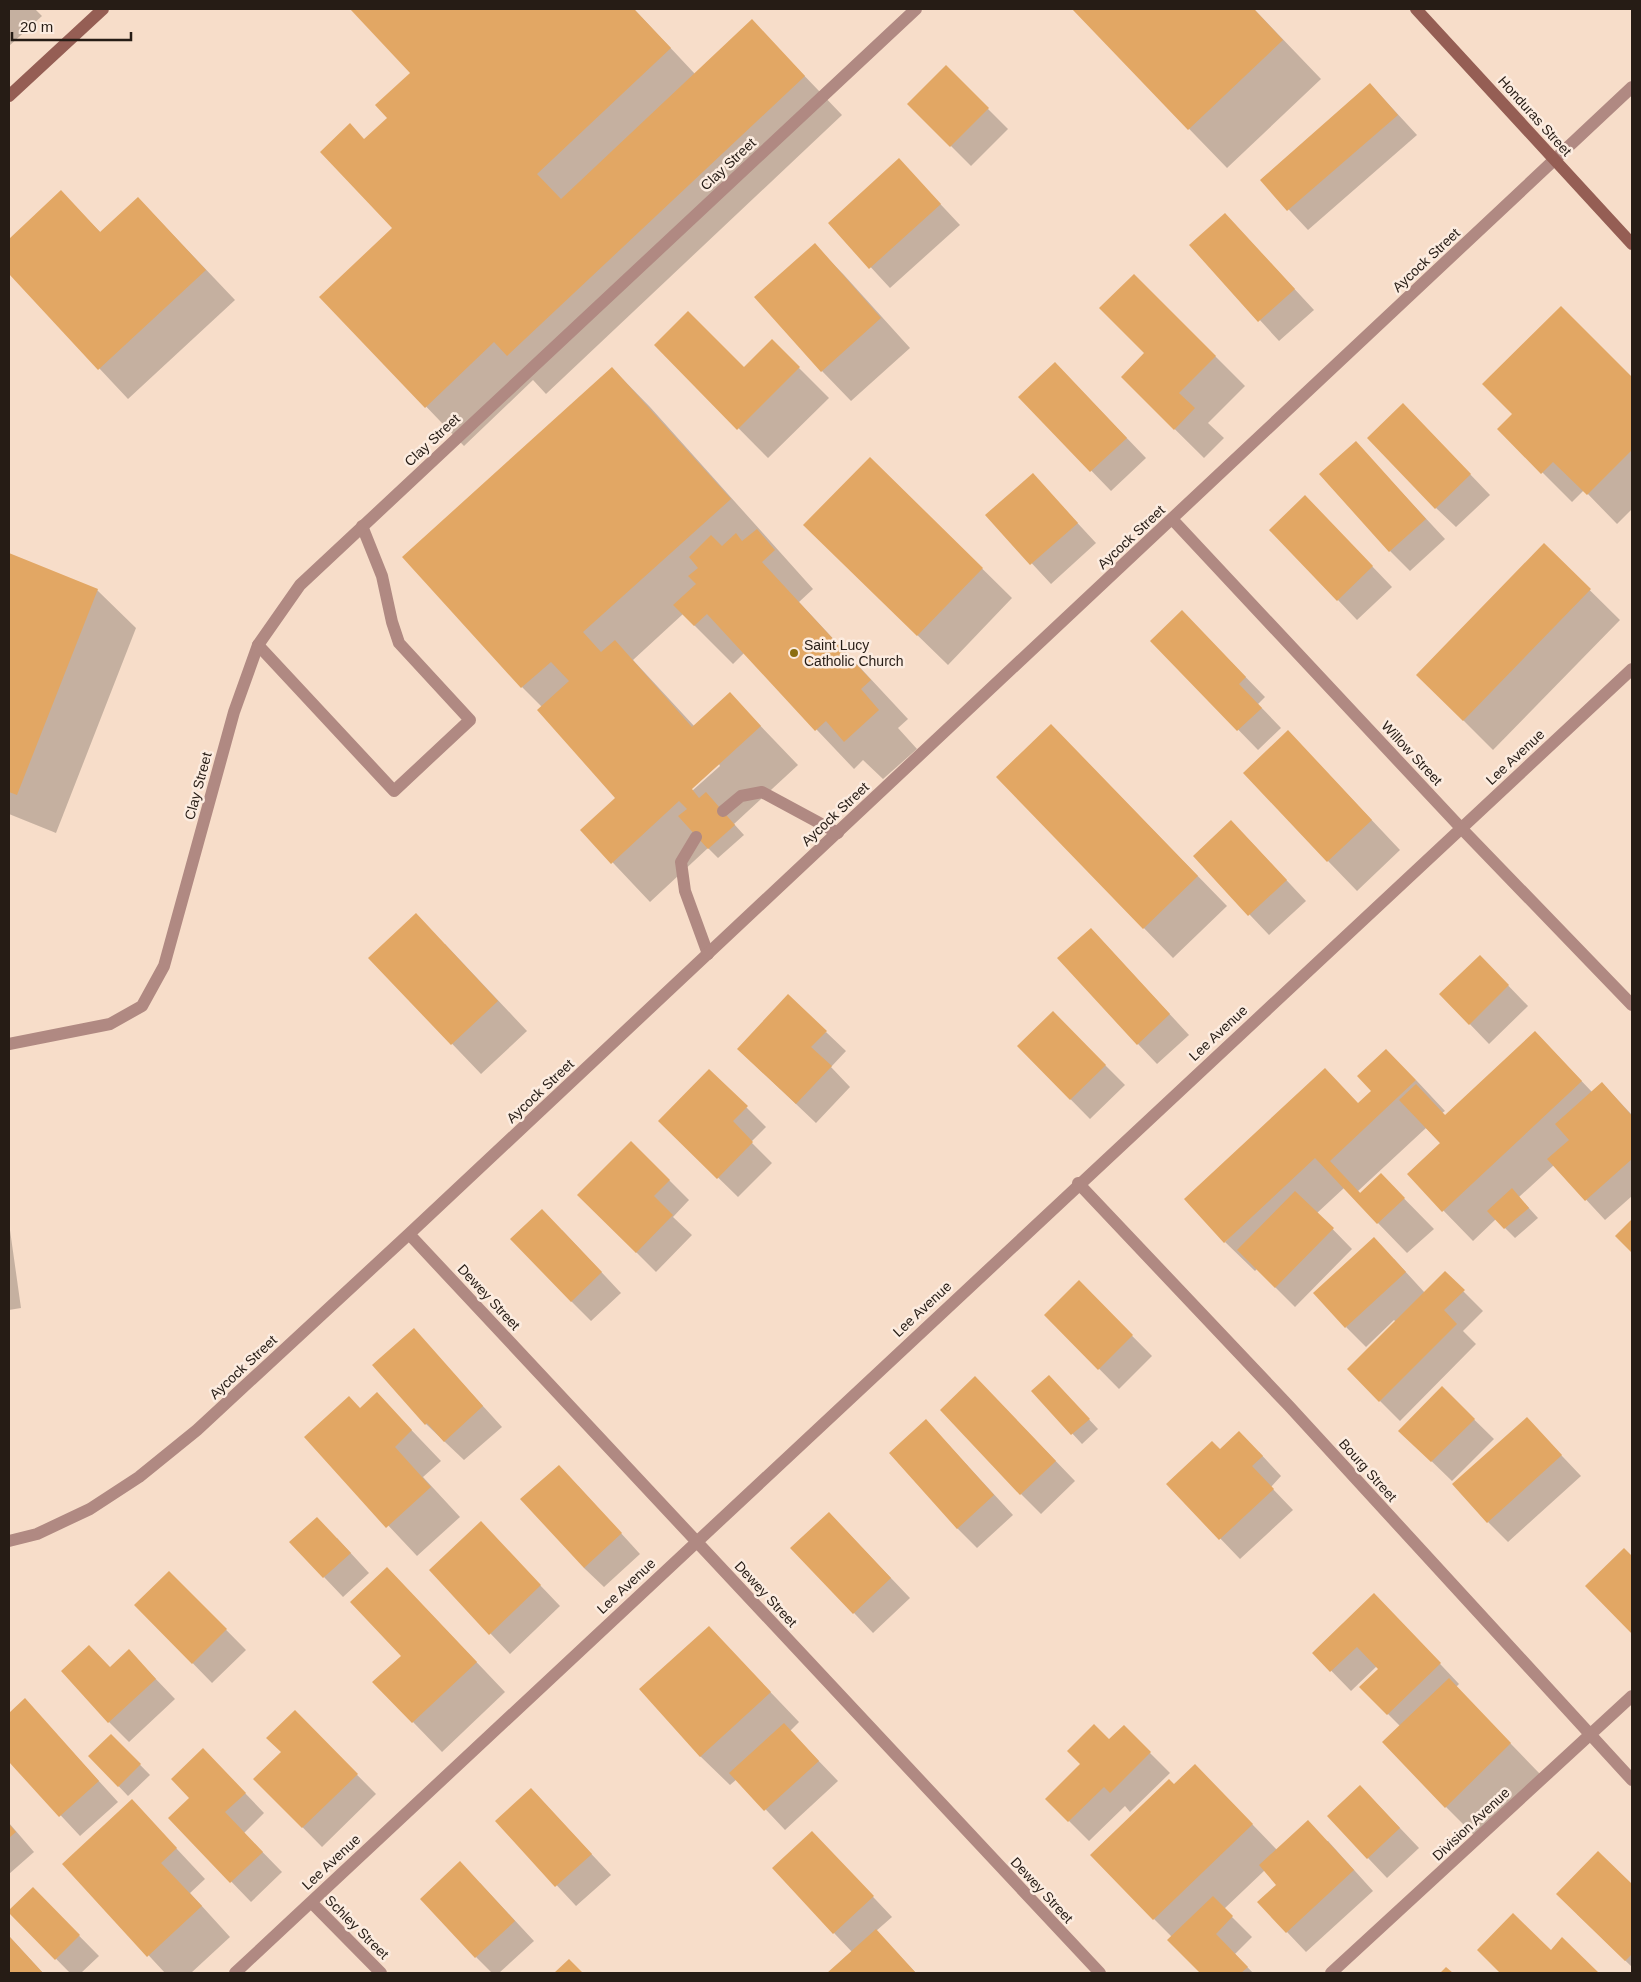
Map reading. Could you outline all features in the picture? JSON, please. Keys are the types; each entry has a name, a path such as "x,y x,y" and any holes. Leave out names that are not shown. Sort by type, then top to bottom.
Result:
{"main road":[{"path":"9,96 103,9"},
{"name":"Honduras Street","path":"1416,9 1632,244"}],"street":[{"name":"Clay Street","path":"9,1044 110,1024 142,1006 164,966 234,712 258,645 300,585 916,9"},
{"name":"Aycock Street","path":"9,1541 37,1534 90,1509 139,1477 197,1430 410,1234 1632,87"},
{"name":"Willow Street","path":"1172,519 1461,828 1632,1005"},
{"path":"258,645 394,791 470,720 399,643 392,622 382,576 362,526"},
{"name":"Lee Avenue","path":"234,1973 1078,1183 1632,669"},
{"path":"723,811 741,796 762,792 838,833"},
{"path":"696,837 681,862 685,891 708,954"},
{"name":"Bourg Street","path":"1078,1183 1289,1406 1632,1780"},
{"name":"Dewey Street","path":"410,1234 1100,1973"},
{"name":"Division Avenue","path":"1331,1973 1632,1696"},
{"name":"Schley Street","path":"311,1902 381,1973"}],"building":[{"path":"350,9 634,9 671,48 537,174 561,199 752,19 805,76 507,356 494,342 425,408 319,297 392,228 320,152 350,123 364,139 387,118 375,105 410,73"},
{"path":"1072,9 1254,9 1283,40 1188,130"},
{"path":"946,65 989,108 950,147 907,104"},
{"path":"1370,83 1398,115 1287,211 1260,180"},
{"path":"899,158 941,204 869,269 828,223"},
{"path":"61,190 100,232 138,197 206,270 98,370 9,274 9,239"},
{"path":"1225,213 1295,289 1258,322 1189,245"},
{"path":"815,243 881,318 821,372 754,297"},
{"path":"1134,274 1216,356 1179,393 1195,408 1174,430 1121,377 1144,353 1099,308"},
{"path":"1561,306 1632,377 1632,450 1587,495 1553,462 1541,474 1497,429 1512,414 1482,384"},
{"path":"688,311 744,367 772,339 800,367 737,430 654,345"},
{"path":"1055,362 1127,438 1090,472 1018,397"},
{"path":"612,367 731,499 583,632 601,652 615,640 692,727 730,692 761,726 692,789 699,798 706,792 735,825 708,849 678,816 687,809 679,801 611,864 580,830 615,798 537,710 569,681 551,662 521,688 402,557"},
{"path":"1403,403 1471,474 1435,509 1367,438"},
{"path":"1356,441 1426,519 1389,552 1319,474"},
{"path":"870,457 983,568 917,636 803,525"},
{"path":"1033,473 1078,523 1030,565 985,515"},
{"path":"1305,495 1373,566 1337,601 1269,530"},
{"name":"Saint Lucy Catholic Church","path":"757,529 775,550 762,562 871,680 861,689 879,710 844,742 826,721 815,731 707,614 694,626 673,605 696,584 688,576 698,568 689,557 711,535 722,546 736,533 742,541"},
{"path":"1544,543 1591,589 1463,721 1416,675"},
{"path":"9,553 98,589 17,795 9,792"},
{"path":"1182,610 1246,677 1239,684 1262,708 1237,731 1150,641"},
{"path":"1051,724 1198,876 1143,929 996,777"},
{"path":"1288,730 1372,820 1327,862 1243,773"},
{"path":"1231,820 1287,880 1248,916 1193,856"},
{"path":"416,913 498,1001 451,1045 368,958"},
{"path":"1091,928 1170,1014 1137,1045 1057,958"},
{"path":"1480,955 1509,985 1469,1025 1439,994"},
{"path":"788,994 827,1031 811,1047 832,1066 796,1104 737,1049"},
{"path":"1053,1011 1106,1065 1070,1100 1017,1046"},
{"path":"1535,1031 1582,1081 1442,1212 1407,1174 1440,1143 1399,1100 1416,1084 1445,1115"},
{"path":"1386,1049 1416,1080 1330,1161 1360,1193 1381,1173 1405,1198 1377,1224 1315,1158 1224,1243 1184,1199 1325,1068 1358,1103 1371,1091 1357,1076"},
{"path":"709,1069 748,1106 733,1121 753,1142 717,1179 658,1121"},
{"path":"1602,1082 1632,1116 1632,1159 1585,1201 1547,1159 1569,1140 1555,1124"},
{"path":"631,1141 670,1180 654,1196 673,1215 636,1253 577,1195"},
{"path":"1512,1188 1529,1208 1504,1229 1487,1211"},
{"path":"1295,1191 1334,1228 1275,1288 1237,1250"},
{"path":"542,1209 602,1272 571,1302 510,1239"},
{"path":"1632,1219 1632,1253 1615,1236"},
{"path":"1374,1237 1406,1272 1345,1328 1313,1293"},
{"path":"1445,1271 1465,1290 1444,1310 1457,1324 1379,1402 1347,1369"},
{"path":"1079,1280 1133,1335 1098,1370 1044,1315"},
{"path":"414,1328 483,1406 444,1442 427,1423 425,1425 372,1365"},
{"path":"1049,1375 1090,1419 1071,1435 1031,1391"},
{"path":"975,1376 1056,1461 1020,1495 940,1410"},
{"path":"1442,1386 1475,1419 1431,1462 1398,1431"},
{"path":"377,1392 412,1430 395,1447 431,1487 386,1528 304,1437 349,1396 360,1408"},
{"path":"1527,1417 1562,1455 1487,1523 1452,1484"},
{"path":"926,1419 994,1495 957,1529 889,1453"},
{"path":"1239,1431 1263,1456 1252,1466 1274,1489 1219,1540 1166,1484 1212,1441 1220,1449"},
{"path":"559,1465 622,1533 584,1568 520,1499"},
{"path":"829,1512 891,1578 853,1614 790,1548"},
{"path":"317,1517 351,1553 323,1578 289,1542"},
{"path":"481,1521 541,1585 489,1635 429,1570"},
{"path":"1624,1548 1632,1556 1632,1634 1585,1586"},
{"path":"387,1567 477,1662 412,1723 372,1682 401,1656 350,1602"},
{"path":"169,1571 227,1629 192,1664 134,1605"},
{"path":"1374,1593 1441,1663 1387,1715 1359,1687 1378,1669 1357,1647 1330,1672 1312,1653"},
{"path":"709,1626 771,1692 700,1757 639,1689"},
{"path":"89,1645 110,1667 129,1649 156,1679 108,1723 61,1671"},
{"path":"1449,1678 1511,1743 1445,1808 1382,1742"},
{"path":"25,1698 99,1781 59,1817 9,1762 9,1713"},
{"path":"295,1710 358,1774 302,1828 253,1779 281,1752 266,1738"},
{"path":"784,1723 819,1761 764,1811 729,1773"},
{"path":"1094,1724 1109,1739 1124,1725 1151,1752 1110,1793 1104,1787 1068,1822 1045,1799 1080,1764 1067,1751"},
{"path":"111,1734 141,1764 118,1787 88,1756"},
{"path":"203,1748 246,1793 225,1812 263,1852 230,1883 168,1818 189,1798 171,1779"},
{"path":"1195,1764 1253,1824 1153,1920 1090,1855 1169,1779 1174,1784"},
{"path":"1360,1785 1400,1828 1367,1859 1327,1816"},
{"path":"531,1788 592,1854 555,1887 495,1821"},
{"path":"132,1799 177,1848 161,1863 202,1906 147,1957 62,1864"},
{"path":"1308,1820 1354,1870 1286,1933 1257,1902 1276,1885 1259,1865"},
{"path":"9,1824 16,1832 9,1838"},
{"path":"812,1831 874,1896 833,1934 772,1868"},
{"path":"1598,1851 1632,1884 1632,1954 1625,1961 1556,1894"},
{"path":"460,1861 515,1921 475,1958 420,1899"},
{"path":"33,1887 80,1935 55,1960 9,1913 9,1910"},
{"path":"1213,1896 1233,1916 1216,1934 1248,1967 1241,1973 1200,1973 1167,1940"},
{"path":"1513,1913 1551,1950 1562,1937 1599,1973 1500,1973 1477,1950"},
{"path":"876,1929 916,1973 827,1973"},
{"path":"9,1936 43,1973 9,1973"},
{"path":"569,1959 583,1973 554,1973"},
{"path":"1446,1967 1453,1973 1440,1973"}],"place":[{"name":"Saint Lucy Catholic Church","path":"794,653"}]}
